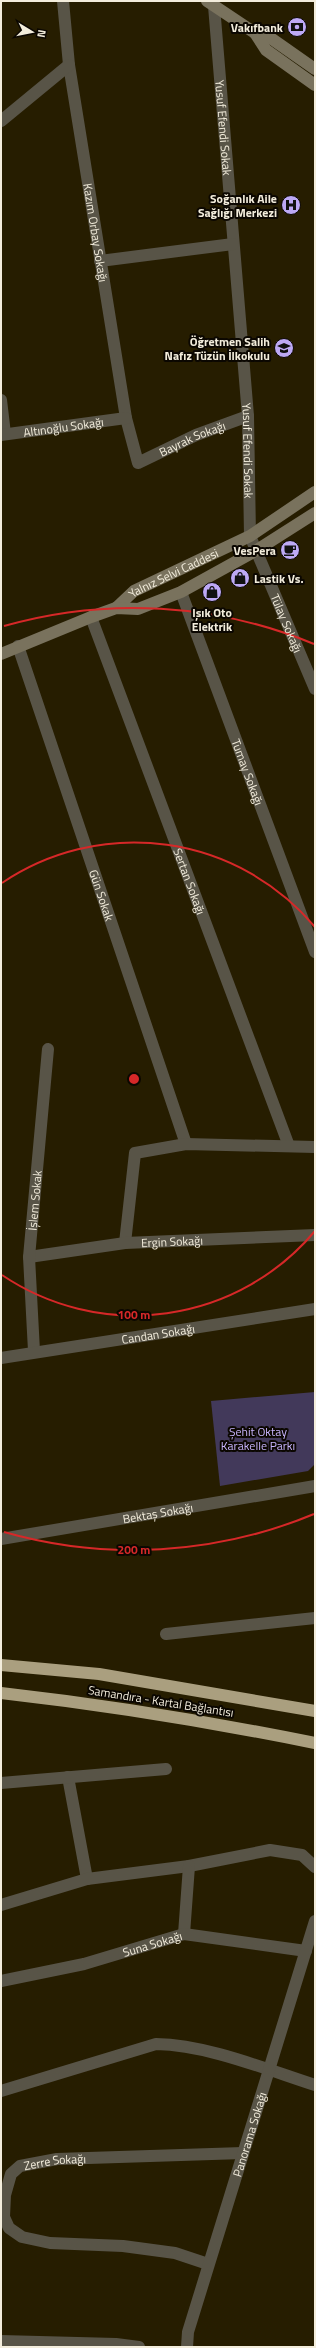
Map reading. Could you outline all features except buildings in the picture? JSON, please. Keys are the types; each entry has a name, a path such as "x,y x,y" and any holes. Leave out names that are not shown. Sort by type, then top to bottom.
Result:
{"highway":[{"name":"Samandıra - Kartal Bağlantısı","path":"1,1665 99,1674 315,1711"},
{"name":"Samandıra - Kartal Bağlantısı","path":"1,1693 86,1703 218,1724 315,1743"}],"street":[{"name":"Kazım Orbay Sokağı","path":"63,1 69,65 100,261 126,418 138,463"},
{"path":"210,3 256,33 272,39 315,69"},
{"name":"Yusuf Efendi Sokak","path":"210,3 248,416 250,536"},
{"path":"256,33 266,50 315,85"},
{"path":"1,122 69,65"},
{"path":"100,261 233,244"},
{"path":"1,400 3,435"},
{"name":"Bayrak Sokağı","path":"138,463 196,435 248,416"},
{"name":"Altınoğlu Sokağı","path":"3,435 126,418"},
{"name":"Yalnız Selvi Caddesi","path":"116,608 134,591 250,536 315,492"},
{"name":"Yalnız Selvi Caddesi","path":"1,654 116,608 138,609 181,592 257,550 315,513"},
{"name":"Tülay Sokağı","path":"250,536 315,689"},
{"name":"Tumay Sokağı","path":"181,592 315,952"},
{"name":"Sertan Sokağı","path":"91,617 289,1146"},
{"name":"Gün Sokak","path":"18,646 186,1144"},
{"name":"İşlem Sokak","path":"34,1351 29,1257 48,1049"},
{"path":"125,1243 134,1153 186,1144 315,1147"},
{"name":"Ergin Sokağı","path":"29,1257 125,1243 315,1235"},
{"name":"Candan Sokağı","path":"1,1358 34,1351 315,1309"},
{"name":"Bektaş Sokağı","path":"1,1539 315,1486"},
{"path":"166,1634 315,1618"},
{"path":"1,1783 68,1776 166,1770"},
{"path":"68,1776 87,1880"},
{"path":"1,1905 87,1880 190,1866 270,1850 302,1855 315,1868"},
{"path":"184,1934 190,1866"},
{"name":"Panorama Sokağı","path":"187,2347 188,2332 208,2264 314,1928"},
{"name":"Suna Sokağı","path":"1,1981 84,1964 184,1934 306,1951"},
{"path":"1,2091 156,2044 176,2045 269,2070 315,2085"},
{"name":"Zerre Sokağı","path":"208,2264 175,2253 124,2246 50,2242 22,2238 9,2228 4,2216 5,2195 11,2174 20,2166 57,2159 243,2153"},
{"path":"1,2341 116,2344 139,2347"}],"green space":[{"name":"Şehit Oktay Karakelle Parkı","path":"315,1392 315,1464 308,1471 220,1486 211,1401"}],"place":[{"name":"Vakıfbank","path":"297,27"},
{"name":"Soğanlık Aile Sağlığı Merkezi","path":"291,205"},
{"name":"Öğretmen Salih Nafız Tüzün İlkokulu","path":"284,348"},
{"name":"VesPera","path":"290,550"},
{"name":"Lastik Vs.","path":"240,578"},
{"name":"Işık Oto Elektrik","path":"212,592"}]}
